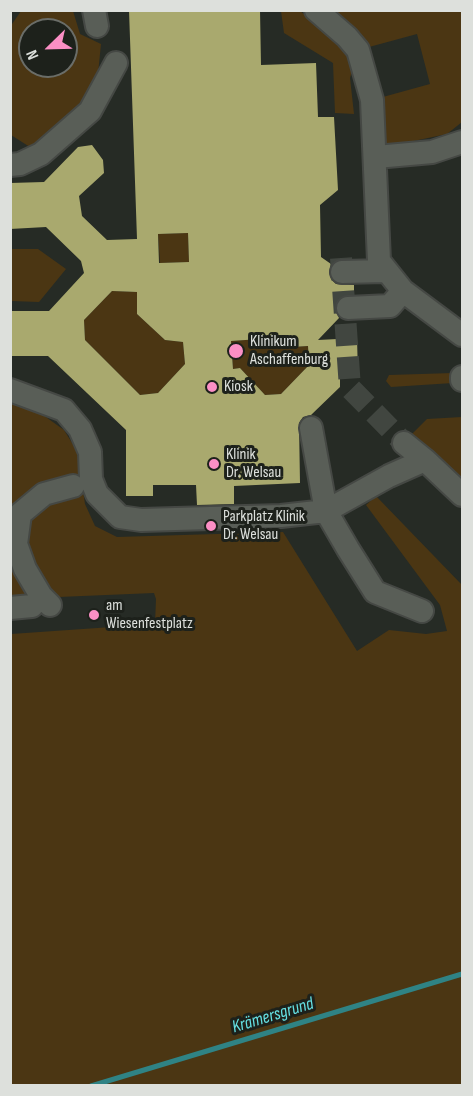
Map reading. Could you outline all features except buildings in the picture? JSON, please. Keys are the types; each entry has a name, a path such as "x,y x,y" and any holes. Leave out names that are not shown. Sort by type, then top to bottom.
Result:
{"lane":[{"path":"316,10 347,37 358,50 372,100 379,261 403,291 462,334"},
{"path":"10,165 20,164 41,154 90,111 116,63"},
{"path":"376,157 432,152 462,142"},
{"path":"342,272 386,271"},
{"path":"348,308 390,306 403,291"},
{"path":"10,390 64,410 80,429 90,452 87,486"},
{"path":"311,428 326,511 375,592 422,611"},
{"path":"404,443 462,495"},
{"path":"87,486 120,517 141,520 281,516 326,511 389,476 425,460"},
{"path":"31,607 41,596 25,569 16,544 20,514 44,494 87,486"}],"shaded area":[{"path":"21,11 73,11 75,18 18,18 18,78 78,78 78,27 80,34 101,44 98,74 80,107 33,149 11,135 10,27"},
{"path":"281,11 300,11 334,37 356,58 350,78 354,114 335,113 333,63 284,33"},
{"path":"325,11 462,11 462,122 447,134 385,147 372,100 430,84 417,34 358,50"},
{"path":"188,233 189,262 160,263 158,234"},
{"path":"11,249 38,249 66,269 39,302 11,301"},
{"path":"112,291 137,292 137,314 165,340 183,342 185,364 158,393 140,395 85,340 84,320"},
{"path":"275,338 276,348 308,346 309,365 281,394 265,395 240,368 233,369 231,341"},
{"path":"453,373 453,383 391,387 386,381 389,375"},
{"path":"11,401 36,410 64,430 77,451 85,504 95,526 117,537 283,532 357,651 389,630 426,634 447,631 440,605 366,505 376,496 462,585 462,1085 11,1085 11,634 155,624 156,599 154,593 11,599"},
{"path":"462,417 462,487 407,439 427,419"}],"waterway":[{"name":"Krämersgrund","path":"91,1086 462,974"}],"tunnel":[{"path":"341,258 350,388 404,443"}],"place":[{"name":"Klinikum Aschaffenburg","path":"236,351"},
{"name":"Kiosk","path":"212,387"},
{"name":"Klinik Dr. Welsau","path":"214,464"},
{"name":"Parkplatz Klinik Dr. Welsau","path":"211,526"},
{"name":"am Wiesenfestplatz","path":"94,615"}]}
